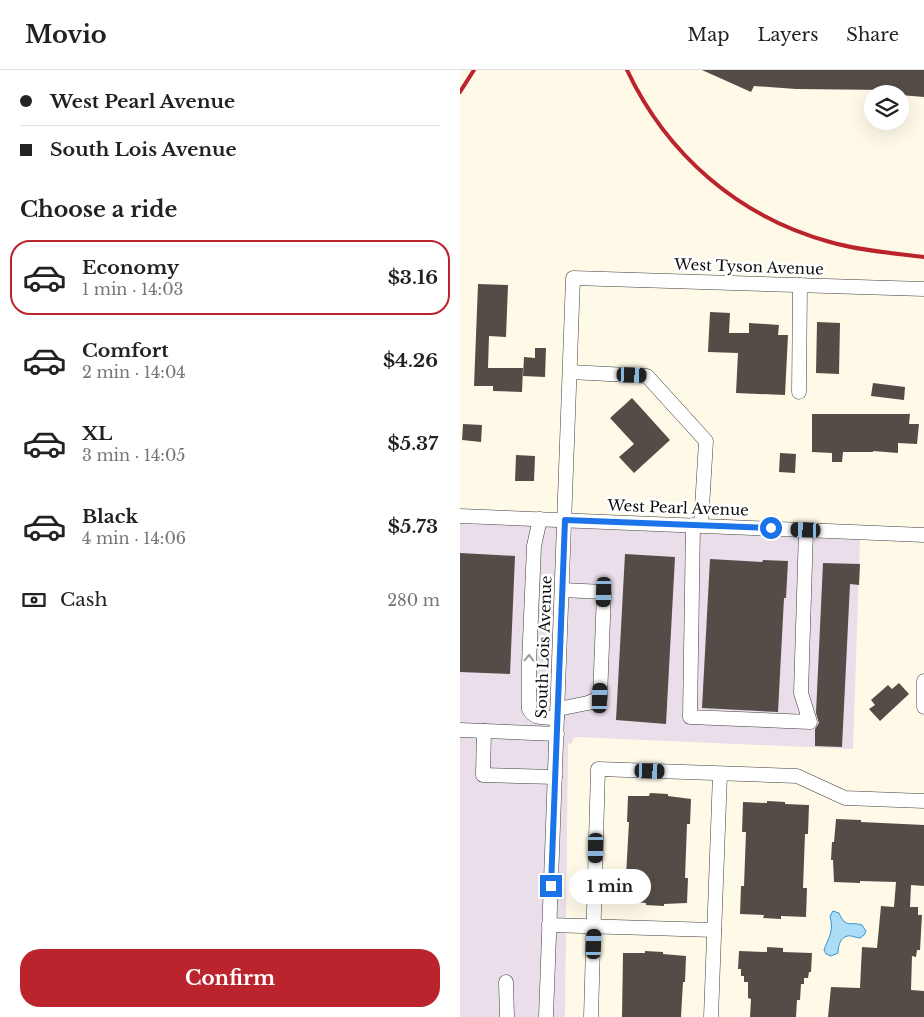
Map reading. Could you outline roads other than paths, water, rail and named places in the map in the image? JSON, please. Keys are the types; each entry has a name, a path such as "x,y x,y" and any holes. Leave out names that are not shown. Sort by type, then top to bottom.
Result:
{"street":[{"name":"West Tyson Avenue","path":"573,278 924,289"},
{"name":"South Lois Avenue","path":"546,1017 573,278"},
{"path":"799,392 800,285"},
{"path":"570,372 647,376 706,441 697,525 690,718 810,722 801,693 806,530"},
{"name":"West Pearl Avenue","path":"460,516 924,535"},
{"path":"540,519 534,546 529,664 529,710 531,715 535,717 558,714 600,698 604,592 562,590"},
{"path":"924,681 924,707"},
{"path":"460,730 557,734"},
{"path":"484,731 483,775 555,777"},
{"path":"592,1017 598,769 797,776 845,798 924,801"},
{"path":"711,1017 720,774"},
{"path":"550,925 714,930"},
{"path":"506,982 507,1017"}],"water":[{"path":"833,911 839,913 846,923 862,925 866,931 860,938 848,936 843,938 838,953 831,956 826,954 824,950 830,934 830,916"}],"railway":[{"path":"460,92 474,70"},
{"path":"627,70 643,101 663,129 685,155 709,178 736,199 766,217 797,231 830,242 865,250 924,257"}]}
